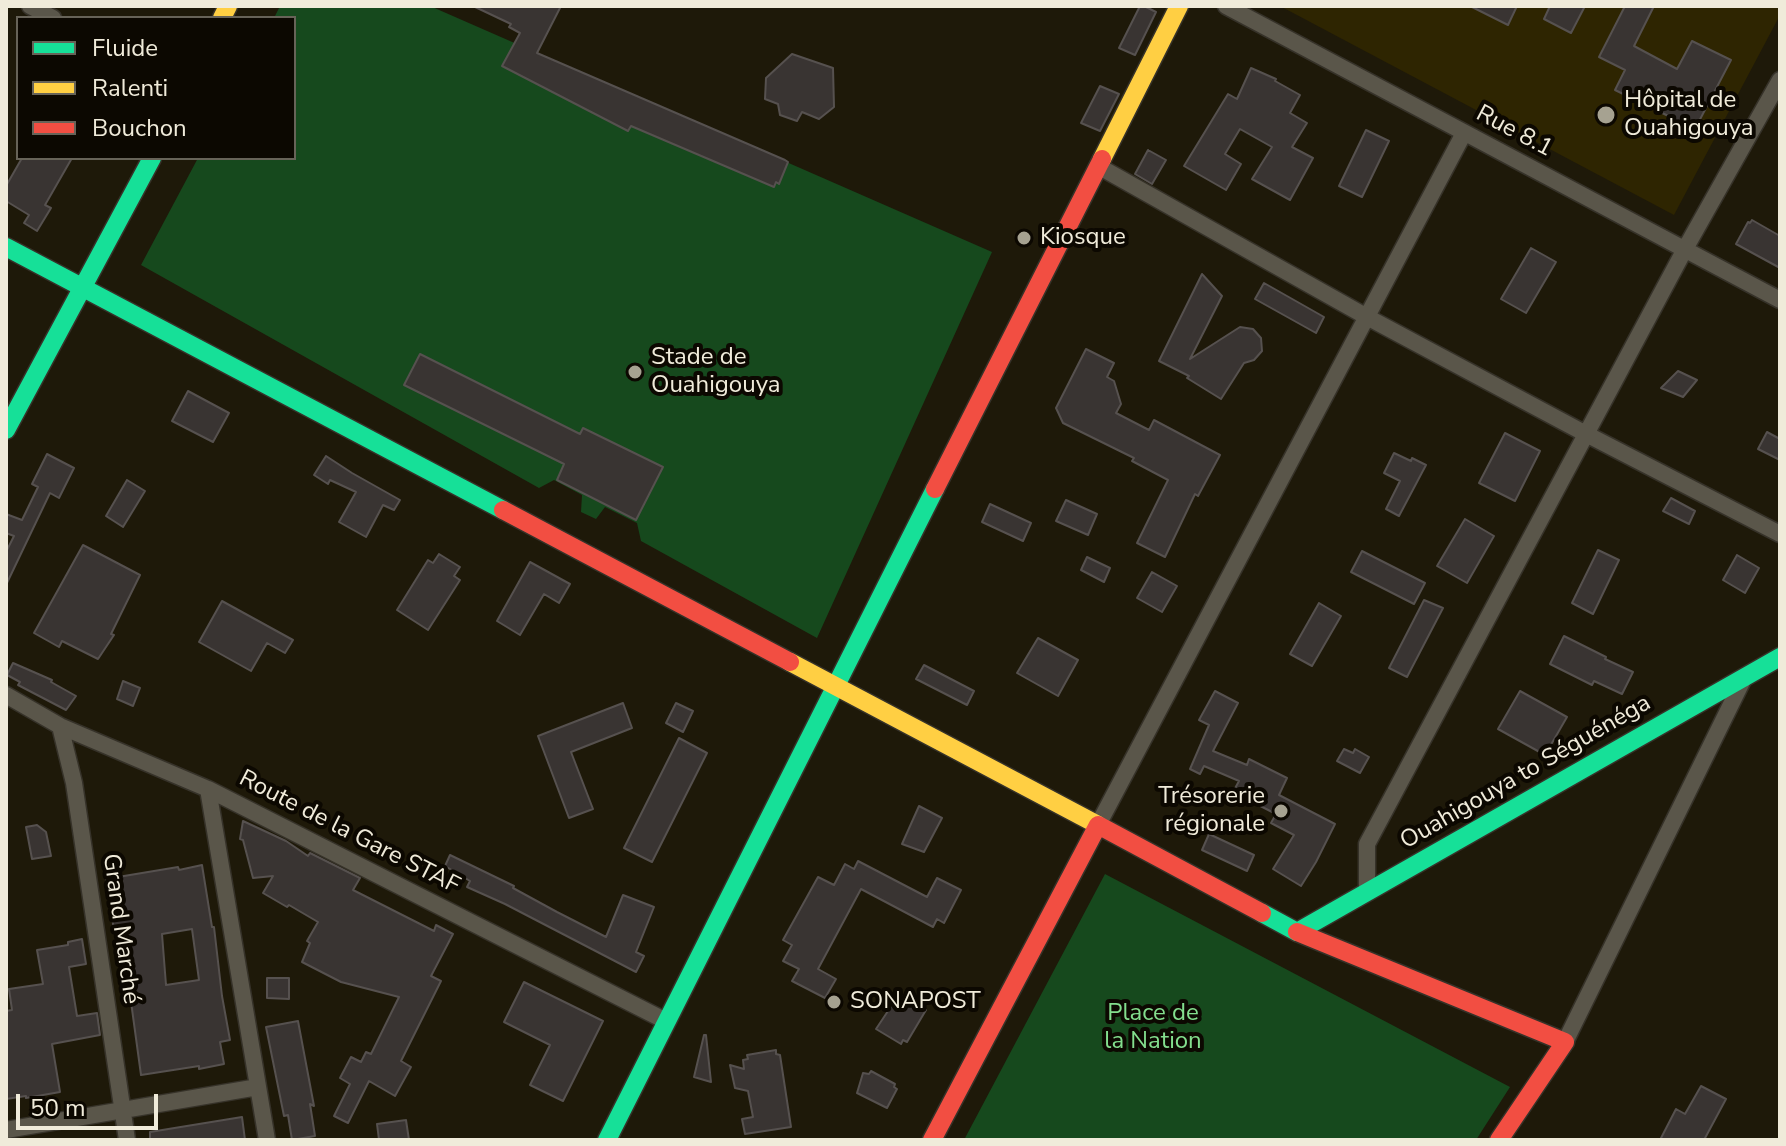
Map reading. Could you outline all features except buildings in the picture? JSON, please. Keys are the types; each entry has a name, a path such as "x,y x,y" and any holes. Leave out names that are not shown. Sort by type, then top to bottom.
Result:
{"main road":[{"path":"607,1140 1179,6"},
{"path":"6,430 151,160"},
{"path":"6,247 1297,932 1565,1042 1499,1140"},
{"name":"Ouahigouya to Séguénéga","path":"1297,932 1780,657"},
{"path":"932,1140 1098,825"}],"street":[{"path":"30,6 49,16"},
{"name":"Rue 8.1","path":"1226,6 1780,300"},
{"path":"1367,892 1367,844 1685,249 1780,80"},
{"path":"1098,825 1464,133"},
{"path":"1098,166 1367,317 1780,534"},
{"path":"1565,1042 1746,675"},
{"name":"Route de la Gare STAF","path":"6,695 60,726 208,789 666,1021"},
{"name":"Grand Marché","path":"60,726 74,783 127,1140"},
{"path":"208,789 267,1140"},
{"path":"6,1130 258,1087"}],"shaded area":[{"name":"Hôpital de Ouahigouya","path":"1280,6 1780,6 1780,15 1674,215"}],"green space":[{"name":"Stade de Ouahigouya","path":"280,6 430,6 992,252 817,638 641,541 637,523 605,507 596,519 581,512 582,495 554,480 539,488 141,265 197,160 296,160 296,16 275,16"},
{"name":"Place de la Nation","path":"1105,874 1510,1087 1476,1140 964,1140"}],"traffic: fast":[{"path":"6,430 151,160"},
{"path":"6,247 503,510"},
{"path":"607,1140 935,489"},
{"path":"1262,913 1297,932 1780,657"}],"traffic: slow":[{"path":"223,16 228,6"},
{"path":"1102,159 1179,6"},
{"path":"790,662 1098,825"}],"traffic: jam":[{"path":"935,489 1102,159"},
{"path":"503,510 790,662"},
{"path":"932,1140 1098,825 1262,913"},
{"path":"1297,932 1565,1042 1499,1140"}],"place":[{"name":"Hôpital de Ouahigouya","path":"1606,115"},
{"name":"Kiosque","path":"1024,238"},
{"name":"Stade de Ouahigouya","path":"635,372"},
{"name":"Trésorerie régionale","path":"1281,811"},
{"name":"SONAPOST","path":"834,1002"}]}
